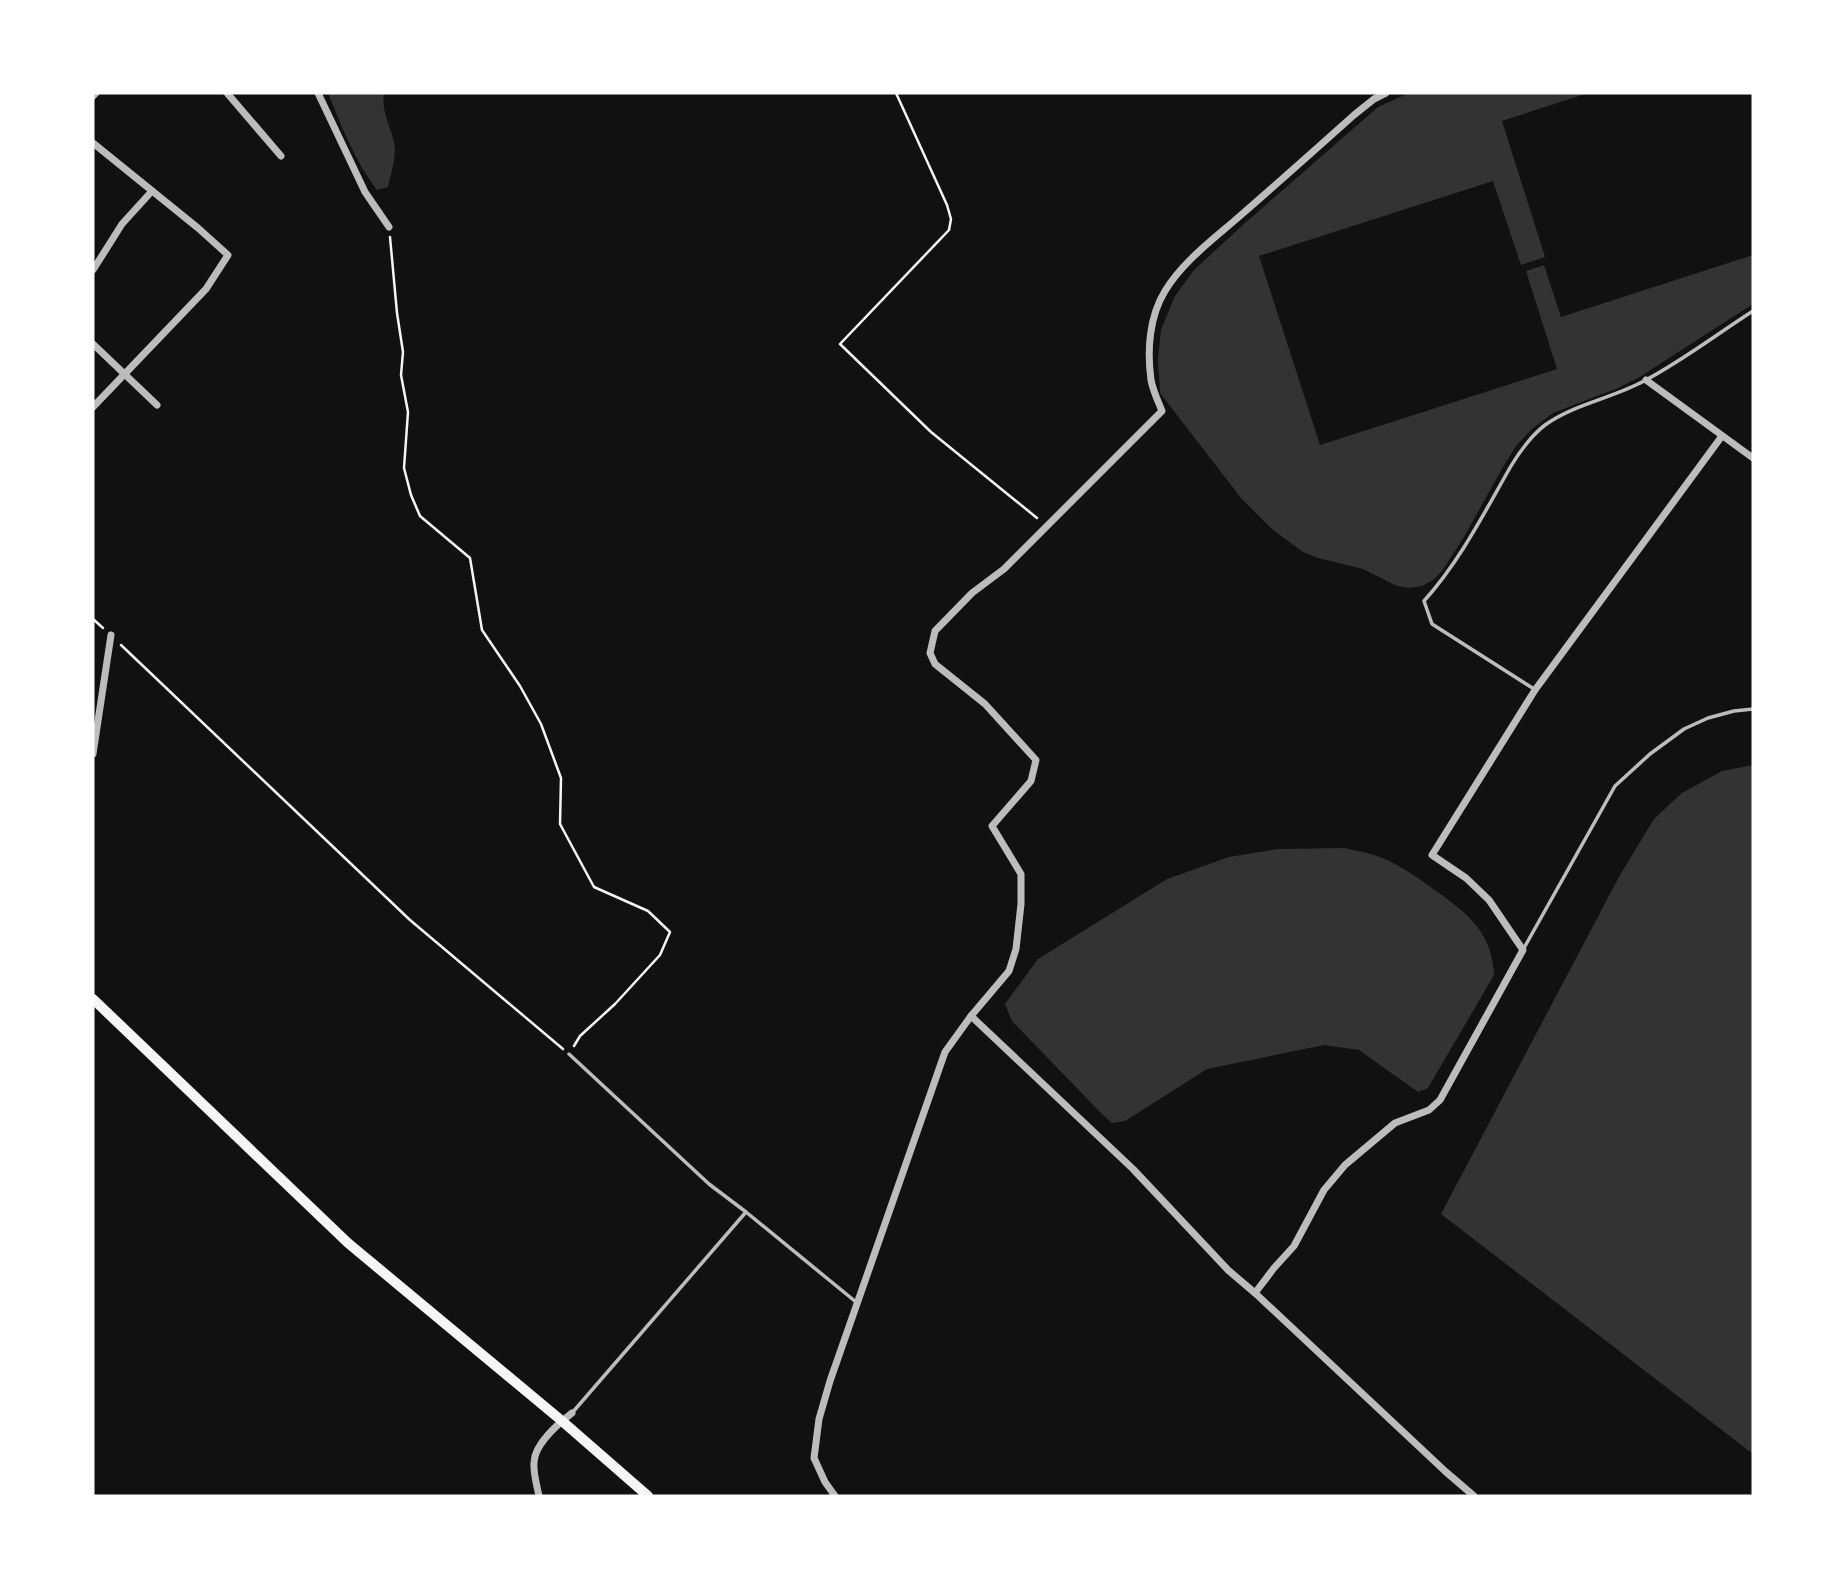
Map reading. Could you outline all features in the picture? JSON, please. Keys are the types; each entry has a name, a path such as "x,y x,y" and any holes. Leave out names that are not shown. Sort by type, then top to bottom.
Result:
{"main road":[{"path":"93,999 348,1244 562,1421 648,1496"}],"street":[{"path":"227,93 281,156"},
{"path":"318,93 365,192 388,227"},
{"path":"835,1496 814,1458 822,1406 945,1052 1009,971 1016,949 1021,874 992,826 1031,781 1036,760 985,704 935,664 930,653 935,631 972,593 1004,569 1048,527 1162,411 1151,380 1150,341 1156,312 1164,293 1178,273 1381,93"},
{"path":"1374,99 1386,93"},
{"path":"93,143 198,228 228,256 206,289 93,407"},
{"path":"93,270 122,223 152,191"},
{"path":"93,344 157,405"},
{"path":"1646,380 1753,458"},
{"path":"1255,1293 1294,1246 1324,1190 1345,1165 1395,1123 1429,1110 1440,1100 1523,950 1489,900 1466,878 1432,855 1535,690 1722,436"},
{"path":"93,754 111,635"},
{"path":"971,1016 1133,1169 1228,1270 1474,1496"},
{"path":"540,1496 533,1464 536,1451 572,1413"}],"lane":[{"path":"1535,690 1432,624 1424,601 1439,585 1460,554 1519,453 1535,433 1556,418 1622,393 1646,380 1753,311"},
{"path":"1523,950 1615,786 1650,754 1684,729 1708,718 1753,709"},
{"path":"569,1054 709,1184 857,1303"},
{"path":"572,1413 746,1212"}],"path":[{"path":"896,93 947,205 951,219 949,230 840,344 931,432 1048,527"},
{"path":"111,635 410,920 569,1054 580,1036 615,1004 660,955 670,932 648,911 594,887 560,824 561,778 541,724 520,686 482,630 470,558 420,516 411,495 404,468 408,412 401,375 403,352 388,227"}],"shaded area":[{"path":"328,93 384,93 385,112 395,147 388,187 377,190 369,179 349,143"},
{"path":"1409,93 1588,93 1502,121 1545,257 1521,265 1493,181 1259,256 1320,445 1557,369 1526,271 1544,265 1561,317 1753,255 1753,304 1638,378 1553,413 1532,429 1516,446 1442,571 1422,586 1409,588 1397,586 1363,569 1303,552 1273,530 1241,498 1160,393 1158,359 1161,330 1175,296 1194,270 1378,107"},
{"path":"1753,765 1753,1454 1441,1214 1620,875 1654,819 1682,793 1722,771"},
{"path":"1345,848 1384,859 1417,878 1464,913 1482,933 1488,945 1494,975 1428,1088 1418,1092 1359,1050 1324,1045 1207,1069 1125,1121 1112,1123 1012,1021 1005,1004 1038,959 1167,879 1229,857 1279,849"}]}
